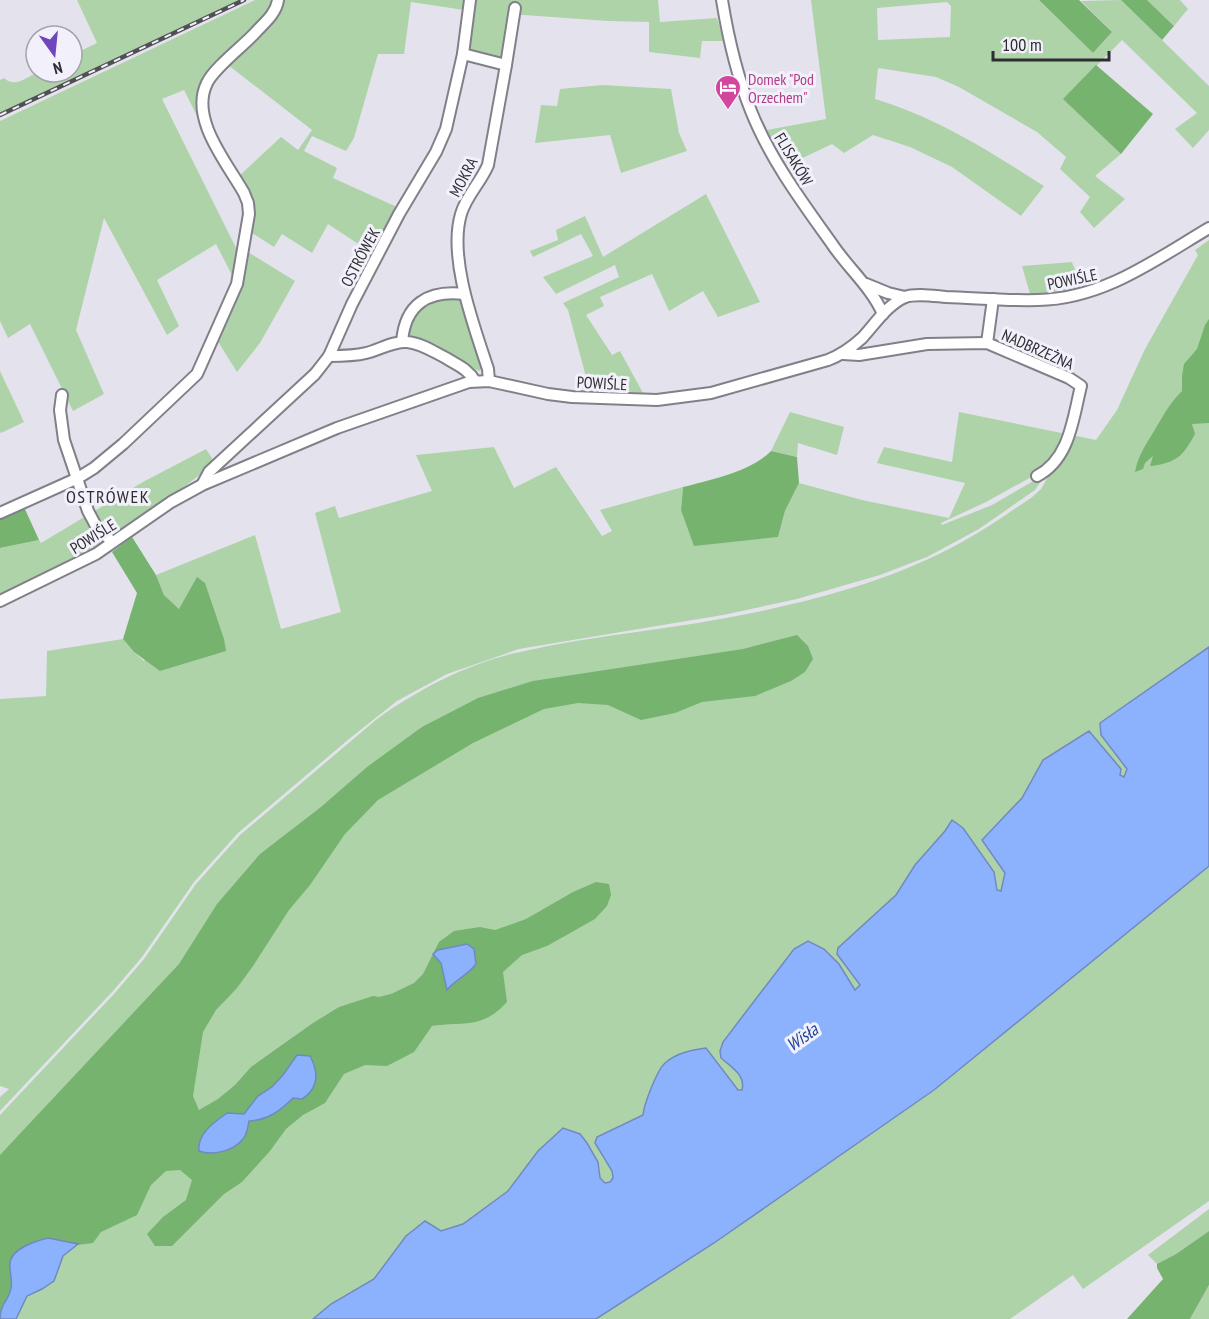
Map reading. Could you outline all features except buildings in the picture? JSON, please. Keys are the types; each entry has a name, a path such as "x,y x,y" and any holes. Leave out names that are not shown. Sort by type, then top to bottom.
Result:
{"street":[{"path":"0,513 26,503 94,468 123,444 197,374 237,284 249,214 248,203 236,178 214,144 204,120 204,92 214,74 271,15 277,7 278,0"},
{"name":"OSTRÓWEK","path":"202,485 209,472 315,374 329,356 352,304 399,214 436,152 446,129 463,54 470,0"},
{"name":"FLISAKÓW","path":"722,0 743,88 760,131 795,191 834,248 877,300 883,314"},
{"name":"MOKRA","path":"489,381 488,369 464,294 458,241 459,225 462,211 488,165 515,8"},
{"path":"463,54 506,65"},
{"name":"POWIŚLE","path":"0,602 75,565 171,502 202,485 366,416 475,381 489,381 564,396 657,400 711,393 820,363 843,354 883,314 905,297 1053,300 1091,292 1127,277 1209,228"},
{"name":"FLISAKÓW","path":"863,282 888,293 905,297"},
{"path":"402,342 405,322 419,303 438,294 464,294"},
{"path":"987,343 993,299"},
{"path":"329,356 366,353 402,342 417,344 470,372 475,381"},
{"name":"NADBRZEŻNA","path":"843,354 859,355 927,344 987,343 1069,378 1081,386 1064,450 1056,462 1037,476"},
{"path":"62,395 62,426 69,456 90,517 112,542"}],"green space":[{"path":"77,0 239,0 84,73 84,49 97,43"},
{"path":"255,0 274,0 272,9 202,87 206,134 184,90 162,99 240,256 235,281 216,244 157,280 179,326 167,335 104,218 76,330 104,394 73,411 30,324 8,338 0,321 0,121 78,84 84,84 84,81"},
{"path":"282,0 465,0 464,10 411,2 404,54 378,54 354,138 346,151 312,136 304,151 337,168 333,178 397,207 375,255 328,224 312,253 282,234 274,247 249,231 238,177 281,137 298,150 312,130 228,65"},
{"path":"475,0 658,0 660,22 717,18 724,41 702,41 700,58 649,52 649,22 510,14 502,59 468,51"},
{"path":"811,0 1039,0 1093,53 1112,32 1081,1 1121,0 1209,86 1209,130 1193,148 1175,129 1197,113 1122,40 1064,99 1121,154 1095,176 1125,199 1094,228 1080,212 1090,197 1060,169 1066,157 1037,132 959,87 936,77 878,68 875,99 941,125 1044,186 1021,216 952,167 910,147 873,135 844,153 832,144 788,165 767,130 826,119","holes":["947,2 951,6 950,37 878,40 877,8"]},
{"path":"1039,0 1079,0 1112,32 1093,53"},
{"path":"1121,0 1147,0 1174,26 1162,40"},
{"path":"1147,0 1180,0 1188,9 1174,26"},
{"path":"1096,65 1153,114 1121,154 1063,99"},
{"path":"4,78 13,82 24,80 24,84 61,84 0,113 0,80"},
{"path":"603,85 671,89 679,133 687,151 621,173 610,135 535,143 541,105 557,106 560,89"},
{"path":"706,194 760,302 718,317 703,291 669,311 652,274 600,297 604,306 586,315 612,355 620,351 643,393 589,388 568,310 563,303 619,277 615,265 556,294 543,277 593,256 581,234 533,257 530,251 558,240 556,230 585,216 603,257"},
{"path":"1209,240 1209,647 1100,723 1101,735 1128,770 1124,777 1043,760 1022,798 982,840 1005,873 1001,892 997,890 994,872 963,828 952,820 915,865 896,895 838,948 837,954 860,986 854,991 839,964 748,1010 723,1042 721,1058 740,1076 742,1090 738,1090 705,1048 674,1057 665,1063 658,1073 643,1115 618,1126 603,1158 612,1171 613,1178 610,1182 605,1183 600,1178 597,1162 580,1134 538,1151 508,1191 463,1224 441,1231 406,1236 374,1279 331,1304 313,1319 0,1319 0,1115 144,959 196,884 240,835 377,719 410,697 445,678 501,657 549,646 757,612 810,600 888,576 962,542 988,526 1031,498 1041,489 1051,472 1044,470 986,502 941,523 942,525 992,505 1042,476 1044,477 1035,490 979,529 927,557 880,575 797,599 723,615 519,649 447,674 397,701 238,833 194,882 142,957 113,991 0,1111 0,1097 9,1089 0,1086 0,699 46,696 47,651 123,639 144,661 204,583 197,578 180,610 164,595 156,575 255,535 281,629 341,612 315,513 335,506 339,518 432,491 416,455 494,447 514,488 556,467 602,536 612,531 600,510 683,487 681,510 736,541 778,537 785,511 799,483 862,500 949,518 965,483 877,463 884,447 952,462 959,412 1096,440 1117,410 1145,349 1198,255 1195,250"},
{"path":"248,252 295,281 260,343 237,372 217,340"},
{"path":"1072,262 1082,288 1061,293 1030,294 1022,266"},
{"path":"449,297 459,298 484,368 479,371 411,338 408,334 407,326 420,309 429,303"},
{"path":"1209,319 1209,423 1192,424 1195,434 1187,448 1178,457 1167,463 1150,466 1153,456 1145,463 1143,469 1135,472 1138,459 1147,443 1168,407 1182,391 1184,364 1197,349"},
{"path":"0,371 24,422 1,433 0,432"},
{"path":"790,412 844,427 837,455 798,443 797,457 771,451"},
{"path":"206,449 215,463 180,490 91,551 0,596 0,548 39,540 41,543 143,482"},
{"path":"771,451 797,457 799,483 785,511 778,537 694,546 681,510 683,487 742,469"},
{"path":"24,507 39,540 0,548 0,516"},
{"path":"132,537 156,575 164,595 179,609 197,577 205,583 226,651 160,671 134,652 123,639 137,593 112,552"},
{"path":"797,635 808,646 813,659 805,672 791,681 755,696 702,702 675,713 641,720 608,705 578,703 544,709 473,743 378,800 345,834 310,885 289,910 237,988 216,1010 203,1032 193,1096 199,1110 218,1099 235,1085 251,1067 339,1007 373,996 391,994 414,983 423,974 439,942 454,931 480,927 495,930 526,919 573,892 596,882 609,884 611,895 607,906 595,919 547,946 522,955 503,972 507,1002 489,1017 472,1023 432,1026 414,1052 387,1066 365,1065 344,1074 325,1103 303,1115 286,1129 242,1182 224,1194 172,1246 155,1246 147,1234 163,1217 186,1200 192,1180 180,1170 166,1171 151,1185 137,1215 101,1232 93,1243 54,1248 0,1316 0,1155 179,964 217,904 260,854 321,807 367,767 422,727 478,698 533,681 743,649"},
{"path":"1209,866 1209,1201 1083,1289 1073,1275 1010,1319 596,1319 714,1243 934,1090"},
{"path":"1209,1209 1209,1231 1157,1264 1148,1255"},
{"path":"1209,1231 1209,1285 1190,1319 1127,1319 1163,1279 1157,1264"},
{"path":"1209,1285 1209,1319 1190,1319"}],"water":[{"name":"Wisła","path":"1209,647 1209,866 934,1090 714,1243 596,1319 313,1319 331,1304 374,1279 406,1236 425,1221 441,1231 463,1224 508,1191 538,1151 563,1128 580,1134 598,1162 600,1178 605,1183 610,1182 613,1178 612,1171 595,1143 597,1137 643,1115 658,1073 665,1063 679,1054 706,1048 738,1090 742,1090 740,1076 721,1058 720,1051 723,1042 794,949 808,941 824,949 839,964 855,990 860,985 837,954 838,948 896,895 915,865 952,820 963,828 994,872 997,890 1001,891 1005,873 982,840 1022,798 1043,760 1089,731 1121,769 1120,775 1124,777 1127,769 1101,735 1100,723"},
{"path":"467,944 474,949 476,964 447,990 441,963 433,954 438,950"},
{"path":"297,1055 310,1056 315,1068 316,1080 308,1095 302,1099 293,1098 268,1117 249,1121 244,1137 234,1147 216,1153 199,1151 204,1133 217,1120 227,1113 244,1114 258,1096 272,1087 283,1075"},
{"path":"48,1238 78,1244 63,1256 54,1281 27,1296 16,1319 0,1319 1,1309 11,1288 11,1259 25,1246"}],"railway":[{"path":"0,115 244,0"}],"place":[{"name":"Domek \"Pod Orzechem\"","path":"728,111"}],"district":[{"name":"OSTRÓWEK","path":"108,496"}]}
